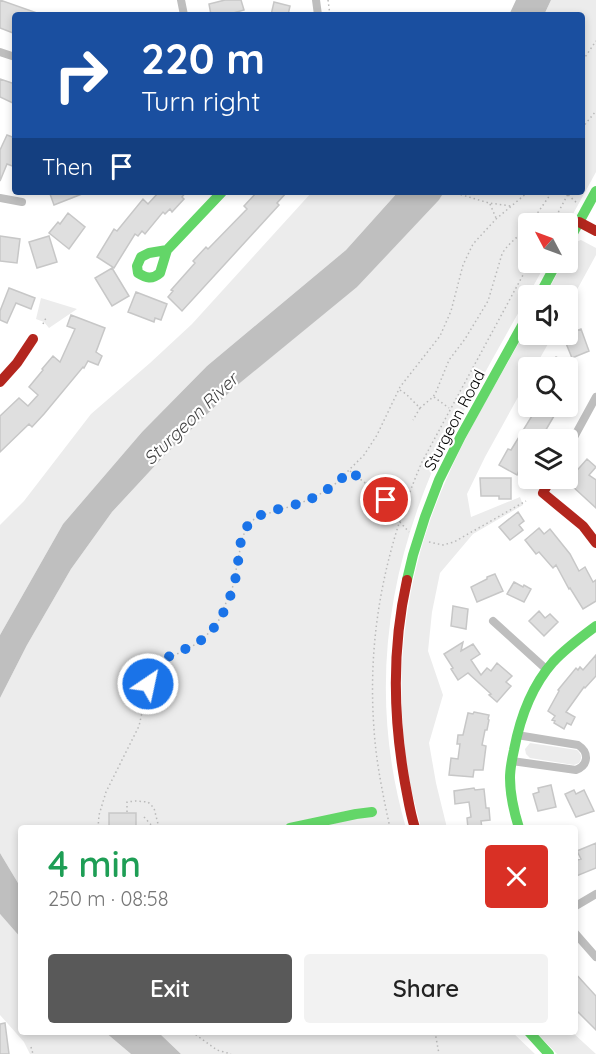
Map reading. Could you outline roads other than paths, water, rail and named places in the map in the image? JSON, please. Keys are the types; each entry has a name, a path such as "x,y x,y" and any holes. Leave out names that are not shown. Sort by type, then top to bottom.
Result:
{"main road":[{"path":"596,190 579,222 596,231"},
{"path":"167,250 219,195"},
{"name":"Sturgeon Road","path":"414,825 401,767 396,713 396,651 404,589 417,538 440,478 518,333"},
{"path":"0,382 17,363 33,339"},
{"path":"545,489 543,493 583,526 596,543"},
{"path":"518,825 510,777 522,714 529,697 546,669 579,636 596,626"},
{"path":"304,825 372,812"},
{"path":"532,1035 549,1054"}],"street":[{"path":"0,198 22,202"},
{"path":"578,430 596,397"},
{"path":"493,621 546,669"},
{"path":"512,761 576,770 583,766 587,758 585,750 578,745 517,735"},
{"path":"578,905 596,894"},
{"path":"578,937 596,957"}],"water":[{"path":"516,0 551,0 545,12 510,12"},
{"name":"Sturgeon River","path":"395,195 442,195 357,287 235,387 163,457 112,512 71,569 27,645 0,698 0,635 63,524 142,432 207,366 346,250"},
{"path":"0,853 18,883 18,935 0,914"},
{"path":"109,1035 161,1035 181,1054 131,1054"}]}
